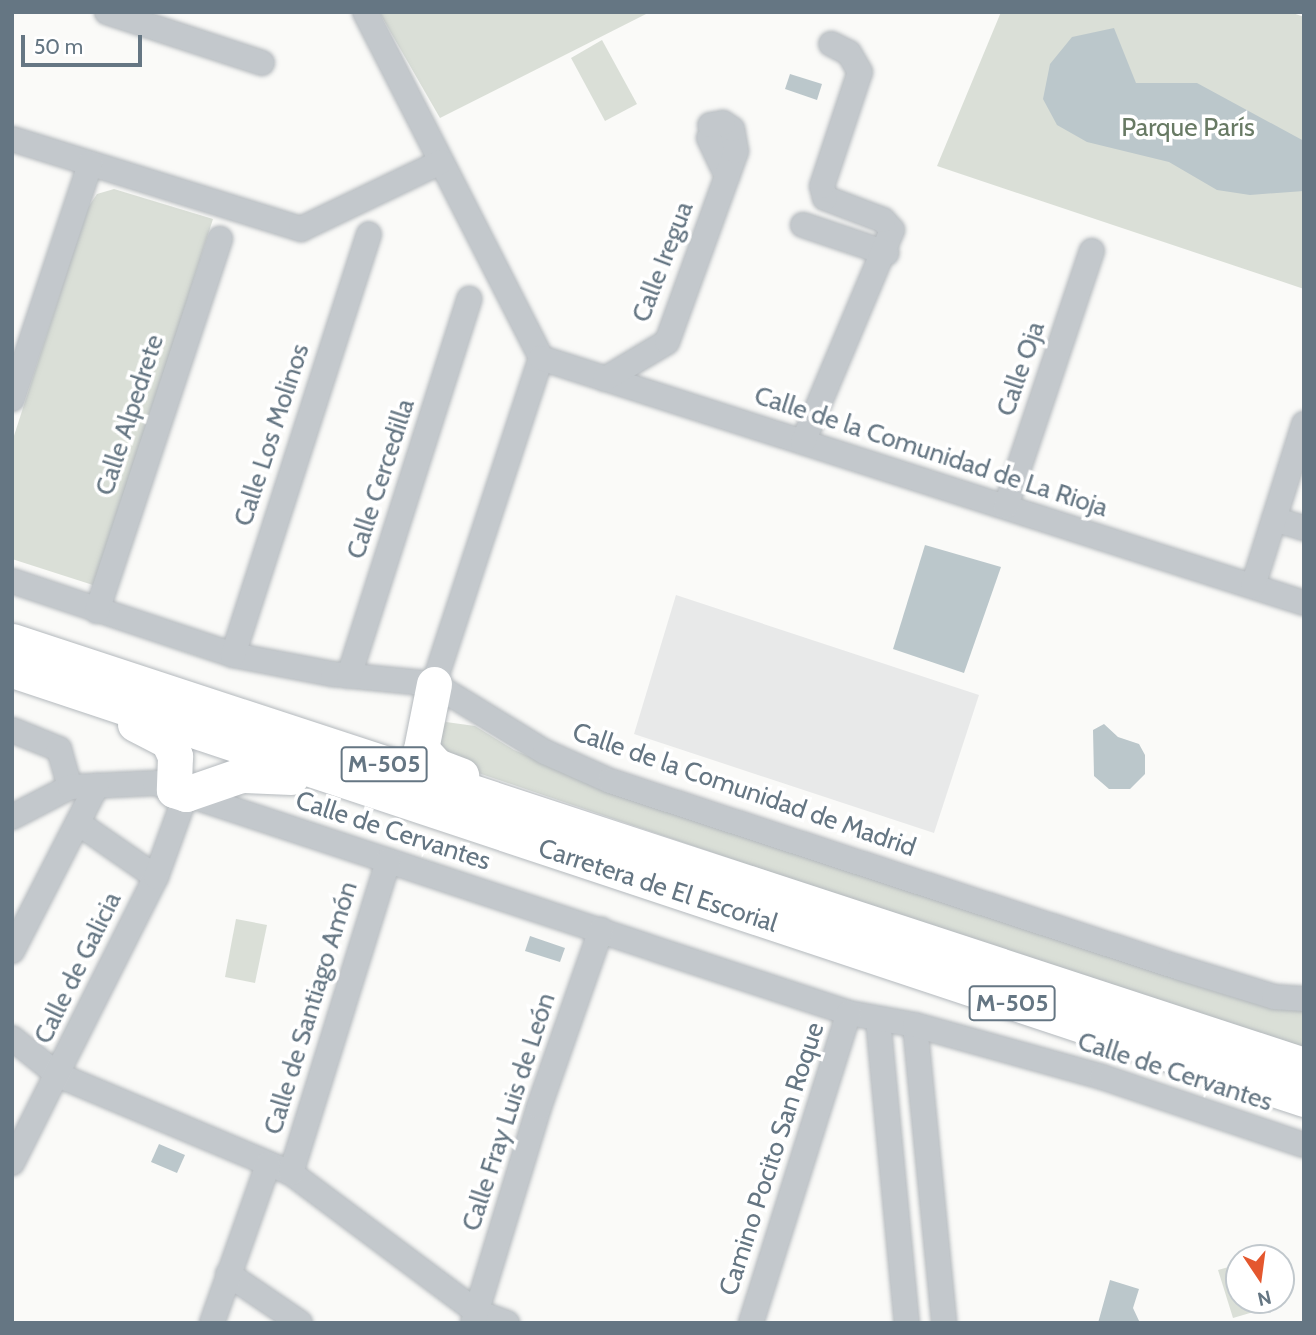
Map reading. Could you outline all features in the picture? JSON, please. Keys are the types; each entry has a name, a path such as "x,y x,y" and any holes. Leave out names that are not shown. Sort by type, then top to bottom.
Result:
{"highway":[{"name":"Carretera de El Escorial","path":"12,641 1304,1065"},
{"name":"M-505","path":"55,654 141,670 371,744 393,741 404,731 434,684"},
{"name":"Carretera de El Escorial","path":"12,672 1304,1099"},
{"path":"12,672 156,732 168,741 175,756 180,792"},
{"name":"M-505","path":"434,684 421,749 437,766 756,885"},
{"name":"M-505","path":"180,792 241,775 274,773 357,787"}],"street":[{"path":"107,12 262,63"},
{"path":"365,12 541,358 434,684"},
{"path":"803,442 886,253 892,230 884,220 825,198 822,187 860,72 849,53 831,44"},
{"name":"Calle Iregua","path":"605,379 667,342 727,176 736,139 723,123 709,132"},
{"path":"12,139 301,229 441,162"},
{"path":"12,400 90,164"},
{"path":"803,225 886,253"},
{"name":"Calle Los Molinos","path":"233,655 369,234"},
{"name":"Calle Alpedrete","path":"97,611 220,239"},
{"name":"Calle Oja","path":"1006,506 1092,251"},
{"name":"Calle Cercedilla","path":"349,676 469,299"},
{"name":"Calle de la Comunidad de La Rioja","path":"541,358 1304,603"},
{"path":"1253,586 1274,519 1298,458 1304,424"},
{"path":"1274,519 1304,528"},
{"name":"Calle de la Comunidad de Madrid","path":"12,581 233,655 349,676 434,684 545,752 610,781 1180,968 1275,997 1304,999"},
{"path":"12,730 59,749 70,787 12,817"},
{"name":"Calle de Cervantes","path":"70,787 155,783 849,1013 915,1025 1102,1077 1304,1145"},
{"path":"12,951 81,825 97,785"},
{"name":"Calle de Galicia","path":"12,1163 156,877 180,792"},
{"path":"81,825 156,877"},
{"name":"Calle de Santiago Amón","path":"212,1323 229,1275 279,1169 388,861"},
{"name":"Calle Fray Luis de León","path":"475,1317 540,1107 601,930"},
{"name":"Camino Pocito San Roque","path":"751,1323 849,1013"},
{"path":"878,1019 907,1323"},
{"path":"915,1025 944,1323"},
{"path":"12,1038 58,1075 279,1169 475,1317 507,1323"},
{"path":"892,1178 928,1176"},
{"path":"229,1275 300,1323"}],"shaded area":[{"path":"1114,28 1136,83 1197,83 1304,141 1304,191 1250,195 1217,190 1169,162 1087,142 1057,125 1043,99 1050,64 1072,37"},
{"path":"790,74 822,84 817,100 785,89"},
{"path":"925,545 1001,567 964,673 893,649"},
{"path":"676,595 979,695 934,833 634,734"},
{"path":"1104,724 1118,737 1139,744 1145,755 1145,774 1130,789 1109,789 1094,776 1093,730"},
{"path":"530,936 565,948 560,962 525,951"},
{"path":"159,1144 185,1155 177,1173 151,1162"},
{"path":"1110,1280 1139,1289 1133,1308 1140,1323 1098,1323"}],"green space":[{"path":"379,12 650,12 440,118"},
{"name":"Parque París","path":"1001,12 1290,12 1304,17 1304,289 937,166"},
{"path":"602,40 637,104 605,121 571,58"},
{"path":"114,189 213,219 96,586 12,559 12,442 87,209 97,194"},
{"path":"446,722 475,726 514,750 600,786 1304,1010 1304,1053 437,759 431,730"},
{"path":"236,919 267,925 255,983 225,977"},
{"path":"1225,1268 1225,1292 1218,1270"}]}
